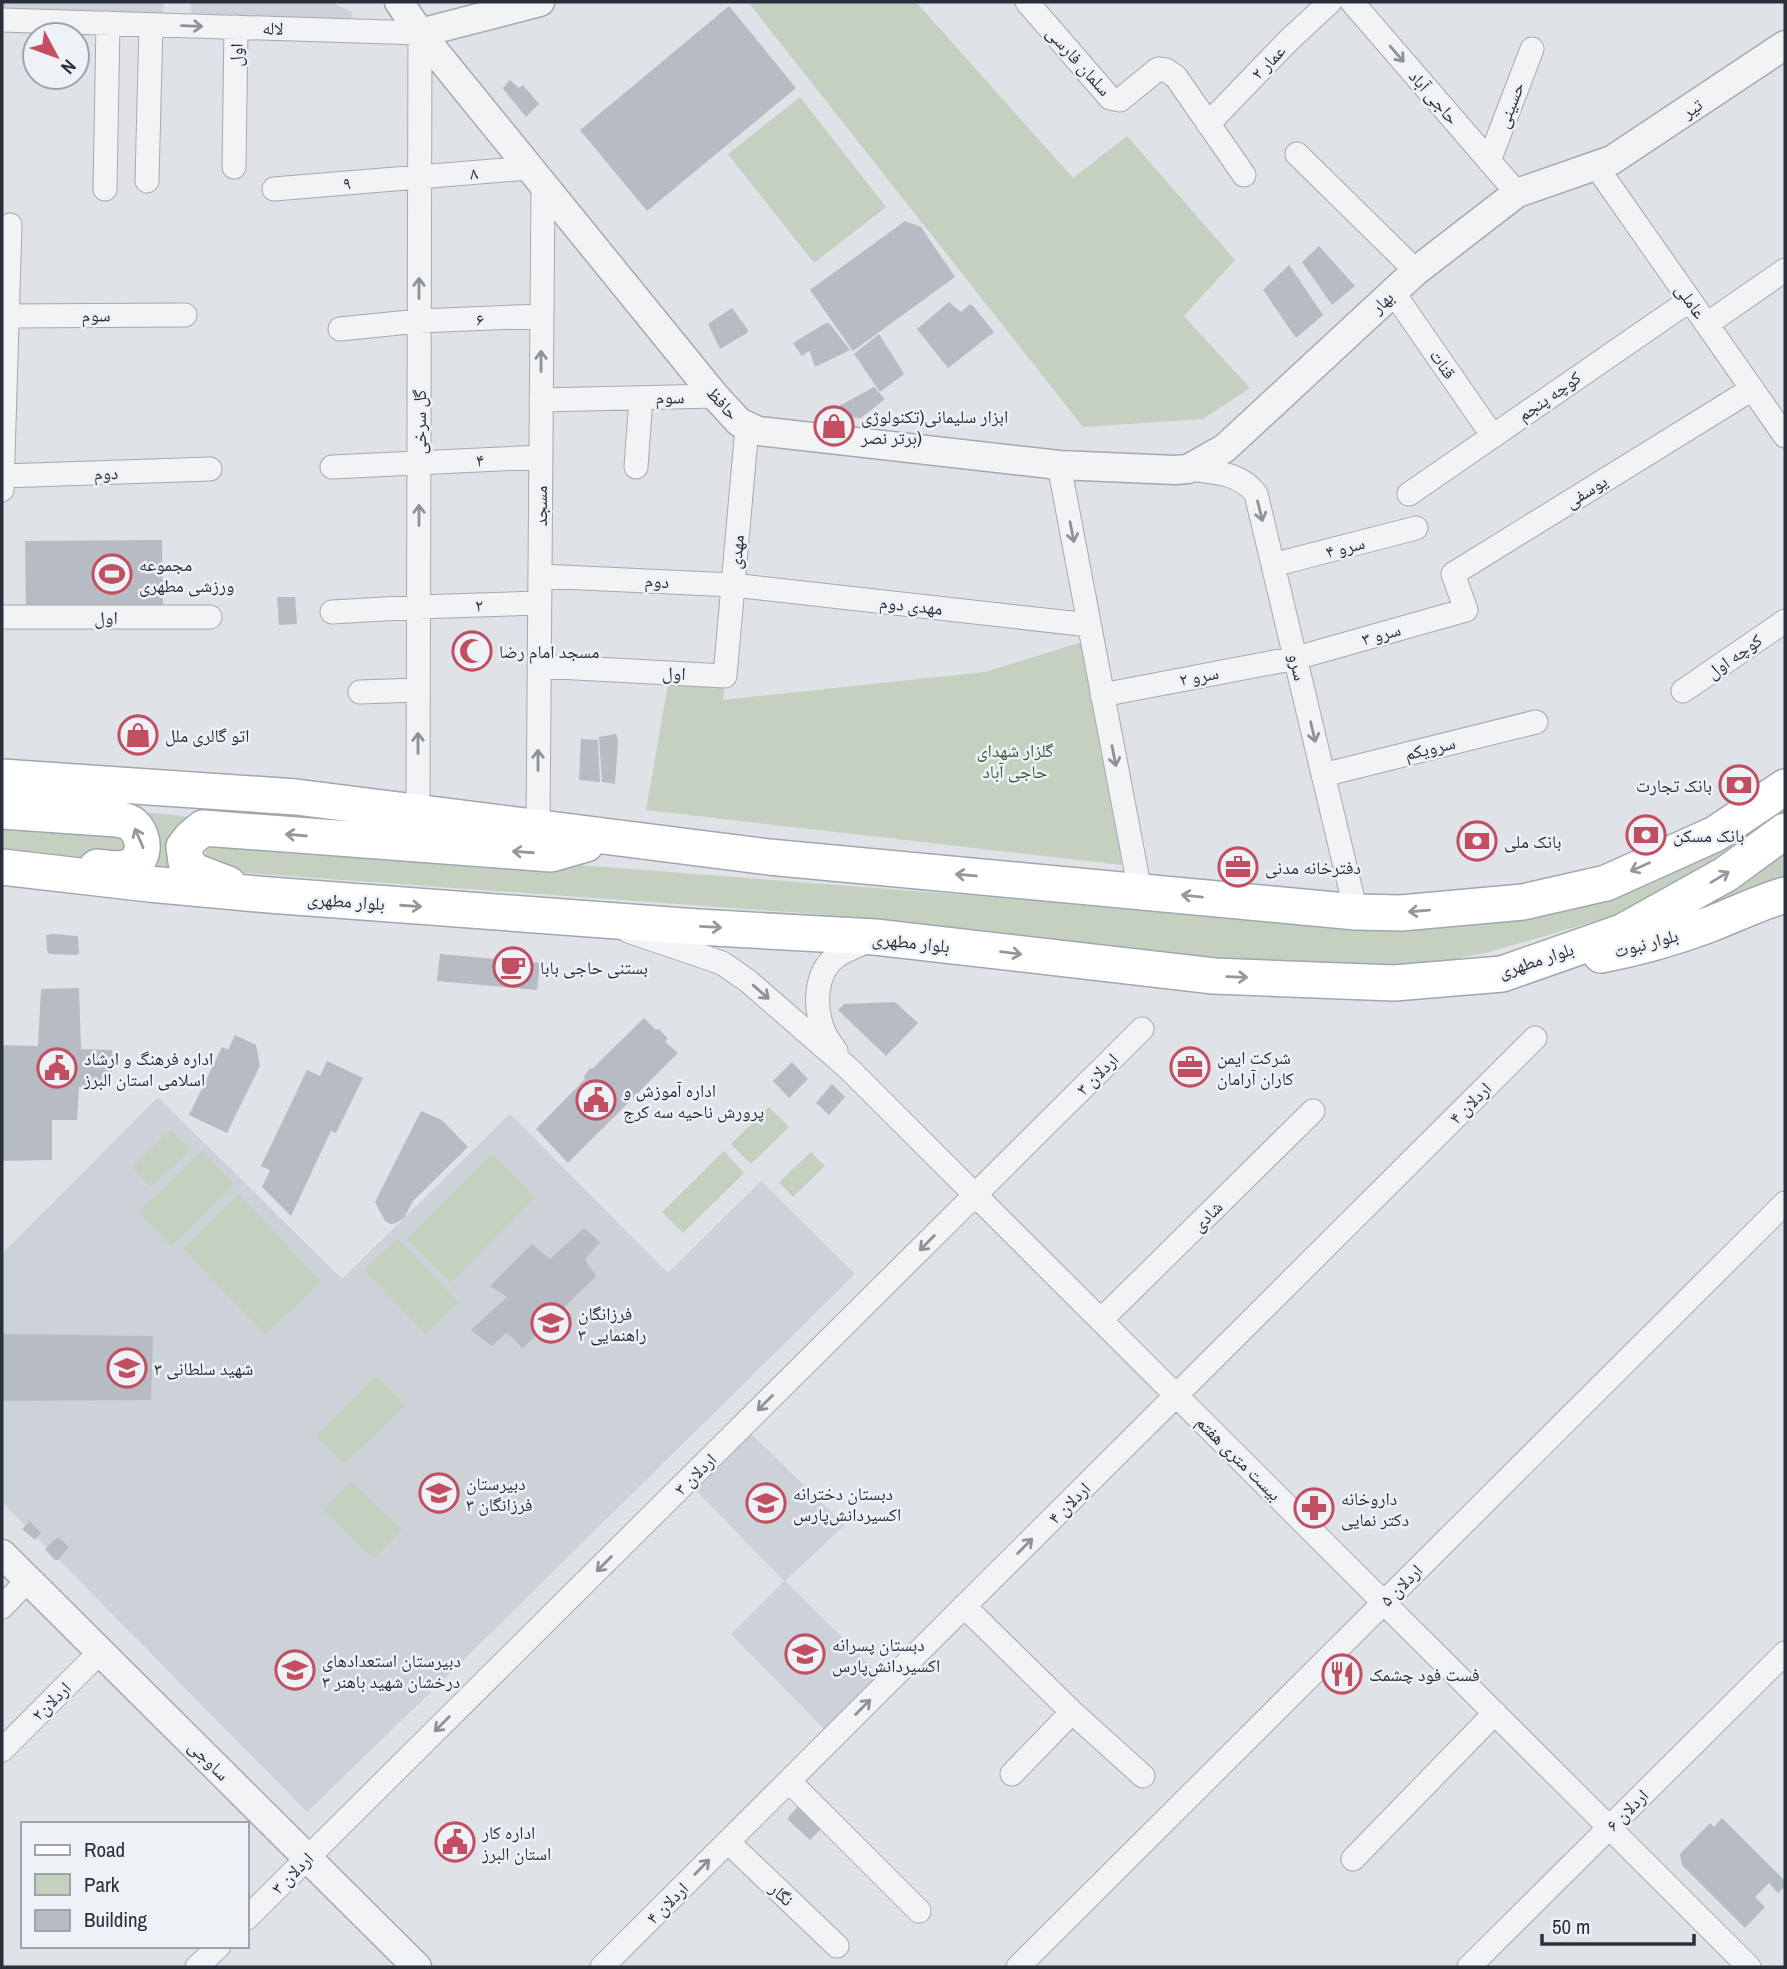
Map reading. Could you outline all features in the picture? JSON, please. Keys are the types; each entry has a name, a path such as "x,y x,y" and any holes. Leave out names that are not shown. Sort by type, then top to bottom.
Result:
{"main road":[{"path":"2,777 296,797 769,857 1356,912 1401,913 1523,902 1606,883 1715,834 1785,787"},
{"path":"2,811 117,818 132,824 142,838 144,850 136,863 125,868 50,864 13,867"},
{"path":"269,895 216,881 194,871 186,862 184,847 203,828 551,854 613,837"},
{"name":"بلوار مطهری","path":"13,867 149,884 269,895 875,937 1214,976 1394,984 1502,974 1622,932 1726,874 1785,831"},
{"name":"بلوار نبوت","path":"1502,974 1646,946 1785,895"}],"street":[{"path":"374,2 420,33"},
{"path":"399,2 420,33"},
{"name":"لاله","path":"2,20 420,33 498,6 540,2"},
{"name":"سلمان فارسی","path":"1027,2 1110,98 1120,100 1158,69 1166,70 1176,77 1244,175"},
{"name":"عمار ۲","path":"1208,124 1289,40 1330,2"},
{"name":"حاجی آباد","path":"1352,2 1517,192"},
{"path":"105,189 108,23"},
{"path":"147,181 151,25"},
{"name":"اول","path":"234,167 236,27"},
{"name":"حافظ","path":"420,33 738,422 758,431 1059,465 1188,469"},
{"name":"گل سرخی","path":"418,811 420,33"},
{"name":"تیر","path":"1596,166 1634,146 1785,45"},
{"name":"حسینی","path":"1489,161 1532,49"},
{"path":"1297,154 1416,271"},
{"name":"بهار","path":"1188,469 1225,448 1416,271 1517,192 1596,166"},
{"name":"عاملی","path":"1596,166 1785,436"},
{"name":"۸","path":"420,177 536,176"},
{"name":"مسجد","path":"536,176 542,316 538,828"},
{"name":"۹","path":"274,189 420,177"},
{"path":"2,490 10,225"},
{"path":"1707,324 1785,270"},
{"name":"قنات","path":"1393,292 1492,435"},
{"name":"کوچه پنجم","path":"1409,494 1690,300"},
{"name":"سوم","path":"7,316 184,315"},
{"name":"۶","path":"340,329 419,321 542,316"},
{"name":"یوسفی","path":"1466,610 1453,574 1752,389"},
{"name":"سوم","path":"541,400 715,396"},
{"path":"636,467 641,398"},
{"name":"مهدی","path":"725,676 747,427"},
{"name":"۴","path":"332,467 541,457"},
{"path":"1059,465 1140,891"},
{"name":"دوم","path":"2,476 210,469"},
{"name":"سرو","path":"1188,469 1237,478 1250,486 1256,494 1356,912"},
{"name":"سرو ۴","path":"1273,565 1416,528"},
{"name":"دوم","path":"540,576 733,585"},
{"name":"مهدی دوم","path":"733,585 1089,625"},
{"name":"۲","path":"332,612 540,603"},
{"name":"سرو ۳","path":"1296,658 1466,610"},
{"name":"اول","path":"2,617 209,617"},
{"name":"کوچه اول","path":"1683,691 1785,621"},
{"name":"سرو ۲","path":"1102,695 1296,658"},
{"name":"اول","path":"539,666 725,676"},
{"path":"360,692 418,690"},
{"name":"سرویکم","path":"1323,775 1536,722"},
{"path":"588,919 722,963 748,981 848,1068"},
{"path":"848,1068 824,1032 818,987 822,971 835,957 875,937"},
{"name":"اردلان ۳","path":"248,1917 1142,1029"},
{"name":"اردلان ۴","path":"602,1967 1535,1038"},
{"name":"بیست متری هفتم","path":"848,1068 1749,1967"},
{"name":"شادی","path":"1101,1320 1313,1111"},
{"name":"اردلان ۵","path":"1018,1967 1785,1203"},
{"name":"ساوجی","path":"2,1553 416,1967"},
{"path":"2,1607 28,1580"},
{"path":"964,1606 1072,1712 1143,1776"},
{"name":"اردلان۲","path":"2,1750 100,1652"},
{"name":"اردلان ۶","path":"1469,1967 1785,1653"},
{"path":"1012,1774 1072,1712"},
{"path":"1353,1859 1495,1713"},
{"path":"789,1781 919,1911"},
{"name":"نگار","path":"728,1842 836,1946"},
{"path":"197,1967 217,1948"}],"shaded area":[{"path":"2,2 164,2 162,16 2,13"},
{"path":"190,2 331,2 352,12 350,23 192,19"},
{"path":"158,1097 342,1279 510,1114 668,1273 761,1181 855,1274 307,1812 2,1502 2,1254"},
{"path":"743,1426 845,1525 785,1581 880,1675 824,1729 731,1634 784,1581 687,1481"}],"green space":[{"path":"748,2 916,2 1073,178 1127,136 1235,260 1184,316 1250,388 1203,419 1083,427"},
{"path":"800,97 886,207 814,263 728,154"},
{"name":"گلزار شهدای حاجی آباد","path":"1092,639 1122,865 646,810 670,673 725,676 723,700 985,672"},
{"path":"1785,805 1785,814 1680,885 1610,917 1489,952 1419,966 1262,964 816,914 232,872 205,857 207,847 218,837 1392,928 1482,923"},
{"path":"124,810 202,818 170,867 173,876 150,873"},
{"path":"2,826 123,834 127,848 115,859 71,861 2,853"},
{"path":"1785,849 1785,883 1677,925 1697,907"},
{"path":"769,1107 789,1127 751,1164 731,1144"},
{"path":"171,1130 190,1150 151,1187 132,1167"},
{"path":"202,1151 234,1185 171,1246 138,1212"},
{"path":"724,1151 744,1173 683,1233 662,1212"},
{"path":"811,1152 825,1166 793,1197 779,1182"},
{"path":"492,1154 535,1198 451,1283 407,1239"},
{"path":"239,1194 321,1282 265,1335 183,1248"},
{"path":"397,1238 459,1302 426,1334 364,1270"},
{"path":"376,1375 405,1405 344,1465 315,1436"},
{"path":"351,1481 402,1530 374,1559 323,1510"}],"building":[{"path":"729,6 796,88 647,211 580,130"},
{"path":"510,80 519,88 523,85 539,104 526,117 503,88"},
{"path":"905,221 921,227 955,277 853,351 810,290"},
{"path":"1319,246 1355,286 1332,305 1302,262"},
{"path":"1289,265 1323,315 1296,338 1263,290"},
{"path":"949,302 961,312 970,304 973,306 994,332 948,368 917,329"},
{"path":"732,308 748,330 720,349 708,324"},
{"path":"829,323 850,350 815,367 810,352 802,356 793,343"},
{"path":"879,334 904,374 880,392 854,354"},
{"path":"874,387 885,399 861,418 845,417 832,410"},
{"path":"162,540 163,610 26,612 25,541"},
{"path":"277,597 295,597 297,624 279,625"},
{"path":"616,734 618,741 615,784 602,782 599,737"},
{"path":"581,739 598,740 600,782 579,780"},
{"name":"بانک ملی","path":"1487,823 1494,855 1467,857 1460,826"},
{"path":"46,935 78,936 79,953 49,954"},
{"path":"440,954 540,963 537,990 437,981"},
{"name":"اداره فرهنگ و ارشاد اسلامی استان البرز","path":"79,988 81,1049 112,1050 112,1086 79,1087 77,1120 52,1120 52,1160 2,1161 2,1045 38,1046 41,989"},
{"path":"895,1002 918,1023 886,1056 838,1010 844,1004"},
{"path":"644,1018 656,1030 659,1029 668,1039 665,1042 678,1053 568,1163 536,1129 585,1079 584,1076 590,1068"},
{"path":"235,1035 256,1045 260,1066 227,1133 189,1115 222,1047 228,1050"},
{"path":"327,1061 363,1078 336,1133 331,1131 291,1216 262,1187 270,1170 261,1166 307,1070 320,1076"},
{"path":"792,1062 808,1079 789,1098 773,1081"},
{"path":"832,1084 845,1097 829,1115 816,1103"},
{"path":"421,1111 442,1120 468,1147 413,1201 404,1218 391,1224 385,1221 375,1202"},
{"path":"584,1228 600,1242 585,1259 596,1276 522,1349 506,1333 492,1346 471,1330 507,1297 490,1286 532,1244 550,1259"},
{"path":"2,1334 153,1336 151,1400 2,1401"},
{"path":"30,1521 41,1533 35,1540 22,1529"},
{"path":"58,1537 69,1547 55,1560 45,1549"},
{"path":"798,1806 815,1808 828,1822 810,1840 787,1819"},
{"path":"1722,1818 1785,1881 1785,1886 1778,1893 1769,1883 1755,1897 1765,1907 1745,1928 1682,1865 1680,1854 1710,1823 1714,1827"}],"place":[{"name":"ابزار سلیمانی(تکنولوژی برتر نصر)","path":"834,426"},
{"name":"مجموعه ورزشی مطهری","path":"112,574"},
{"name":"مسجد امام رضا","path":"472,651"},
{"name":"اتو گالری ملل","path":"138,735"},
{"name":"بانک تجارت","path":"1739,785"},
{"name":"بانک مسکن","path":"1646,835"},
{"name":"بانک ملی","path":"1477,841"},
{"name":"دفترخانه مدنی","path":"1238,867"},
{"name":"بستنی حاجی بابا","path":"513,967"},
{"name":"شرکت ایمن کاران آرامان","path":"1190,1067"},
{"name":"اداره فرهنگ و ارشاد اسلامی استان البرز","path":"57,1068"},
{"name":"اداره آموزش و پرورش ناحیه سه کرج","path":"596,1100"},
{"name":"فرزانگان ۳ راهنمایی","path":"551,1323"},
{"name":"شهید سلطانی ۳","path":"127,1368"},
{"name":"دبیرستان فرزانگان ۳","path":"439,1493"},
{"name":"دبستان دخترانه اکسیردانش‌پارس","path":"766,1503"},
{"name":"داروخانه دکتر نمایی","path":"1314,1508"},
{"name":"دبستان پسرانه اکسیر‌دانش‌پارس","path":"805,1654"},
{"name":"دبیرستان استعدادهای درخشان شهید باهنر ۳","path":"295,1670"},
{"name":"فست فود چشمک","path":"1342,1674"},
{"name":"اداره کار استان البرز","path":"455,1842"}]}
